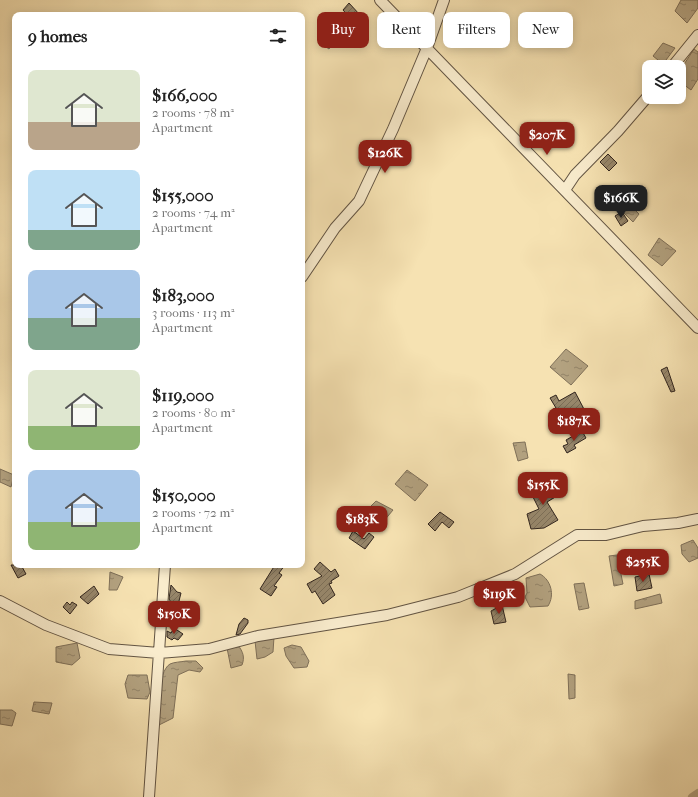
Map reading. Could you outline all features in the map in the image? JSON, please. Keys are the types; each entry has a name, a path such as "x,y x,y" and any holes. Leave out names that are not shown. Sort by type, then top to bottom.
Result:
{"street":[{"path":"380,0 392,12"},
{"path":"435,25 444,0"},
{"path":"678,60 698,35"},
{"path":"305,273 335,228 360,201 393,130 427,48 698,328"},
{"path":"565,190 575,175 642,102"},
{"path":"0,601 46,625 109,649 159,653 209,649 258,636 386,615 458,597 515,574 577,535 606,535 643,526 678,523 698,519"},
{"path":"148,797 165,568"}],"water":[{"path":"681,0 698,0 698,8 687,23 675,11"},
{"path":"663,43 675,48 666,60 658,60 653,56"},
{"path":"694,49 698,52 698,79 691,90 686,86 686,61"},
{"path":"628,203 639,214 633,222 619,208"},
{"path":"659,238 676,251 662,266 648,255"},
{"path":"566,349 588,366 571,385 550,367"},
{"path":"525,442 528,458 518,461 513,443"},
{"path":"0,469 12,474 11,487 0,482"},
{"path":"407,470 428,485 415,501 395,484"},
{"path":"376,501 393,510 383,522 367,510"},
{"path":"693,540 698,548 698,558 689,562 682,554 681,545"},
{"path":"617,555 623,584 614,586 609,556"},
{"path":"110,572 123,577 117,590 109,590"},
{"path":"540,574 547,580 551,588 550,602 548,606 530,607 525,597 527,593 526,578"},
{"path":"584,583 589,608 579,610 574,584"},
{"path":"660,594 662,603 635,609 635,601"},
{"path":"274,637 273,652 265,657 257,659 255,641"},
{"path":"77,643 80,658 72,665 56,662 56,647"},
{"path":"238,645 243,655 243,662 242,665 231,668 227,648"},
{"path":"292,645 301,647 309,661 307,667 294,668 286,656 284,648"},
{"path":"196,661 203,668 200,672 189,670 178,675 173,718 159,725 159,702 163,675 166,668 170,664"},
{"path":"568,674 575,675 575,698 569,699"},
{"path":"128,675 147,675 150,692 147,699 128,698 125,684"},
{"path":"34,702 52,703 49,714 32,711"},
{"path":"0,710 12,710 16,713 12,726 0,724"}],"building":[{"path":"349,3 357,12 345,12 343,10"},
{"path":"608,154 617,163 609,171 600,162"},
{"path":"622,212 628,221 621,226 615,216"},
{"path":"667,367 675,391 671,392 661,370"},
{"path":"575,392 585,411 581,414 585,422 575,428 570,419 561,424 553,409 556,408 550,398 556,395 559,401"},
{"path":"582,431 586,438 574,445 576,448 567,453 563,446 568,444 566,440"},
{"path":"534,481 541,491 556,483 562,493 547,502 558,520 544,528 531,529 527,514 539,509 527,485"},
{"path":"440,512 454,522 449,528 442,522 435,531 428,524"},
{"path":"353,531 364,539 369,533 374,537 365,549 349,538"},
{"path":"320,562 331,572 335,569 339,576 329,584 335,595 323,604 315,591 312,593 307,584 322,576 314,569"},
{"path":"13,568 23,568 26,574 18,578"},
{"path":"273,568 283,568 279,573 282,575 274,586 277,587 271,596 260,589"},
{"path":"649,574 652,588 637,591 635,577"},
{"path":"171,585 177,592 181,593 178,605 172,604 169,599"},
{"path":"94,586 99,594 88,604 80,597"},
{"path":"67,602 70,605 72,602 77,605 70,614 63,607"},
{"path":"502,605 506,622 494,624 491,611"},
{"path":"244,618 248,620 248,623 240,634 236,635 239,624"},
{"path":"174,628 183,634 178,640 174,638 172,640 167,637 167,631 171,633"}],"waterway":[{"path":"692,797 698,793"}]}
